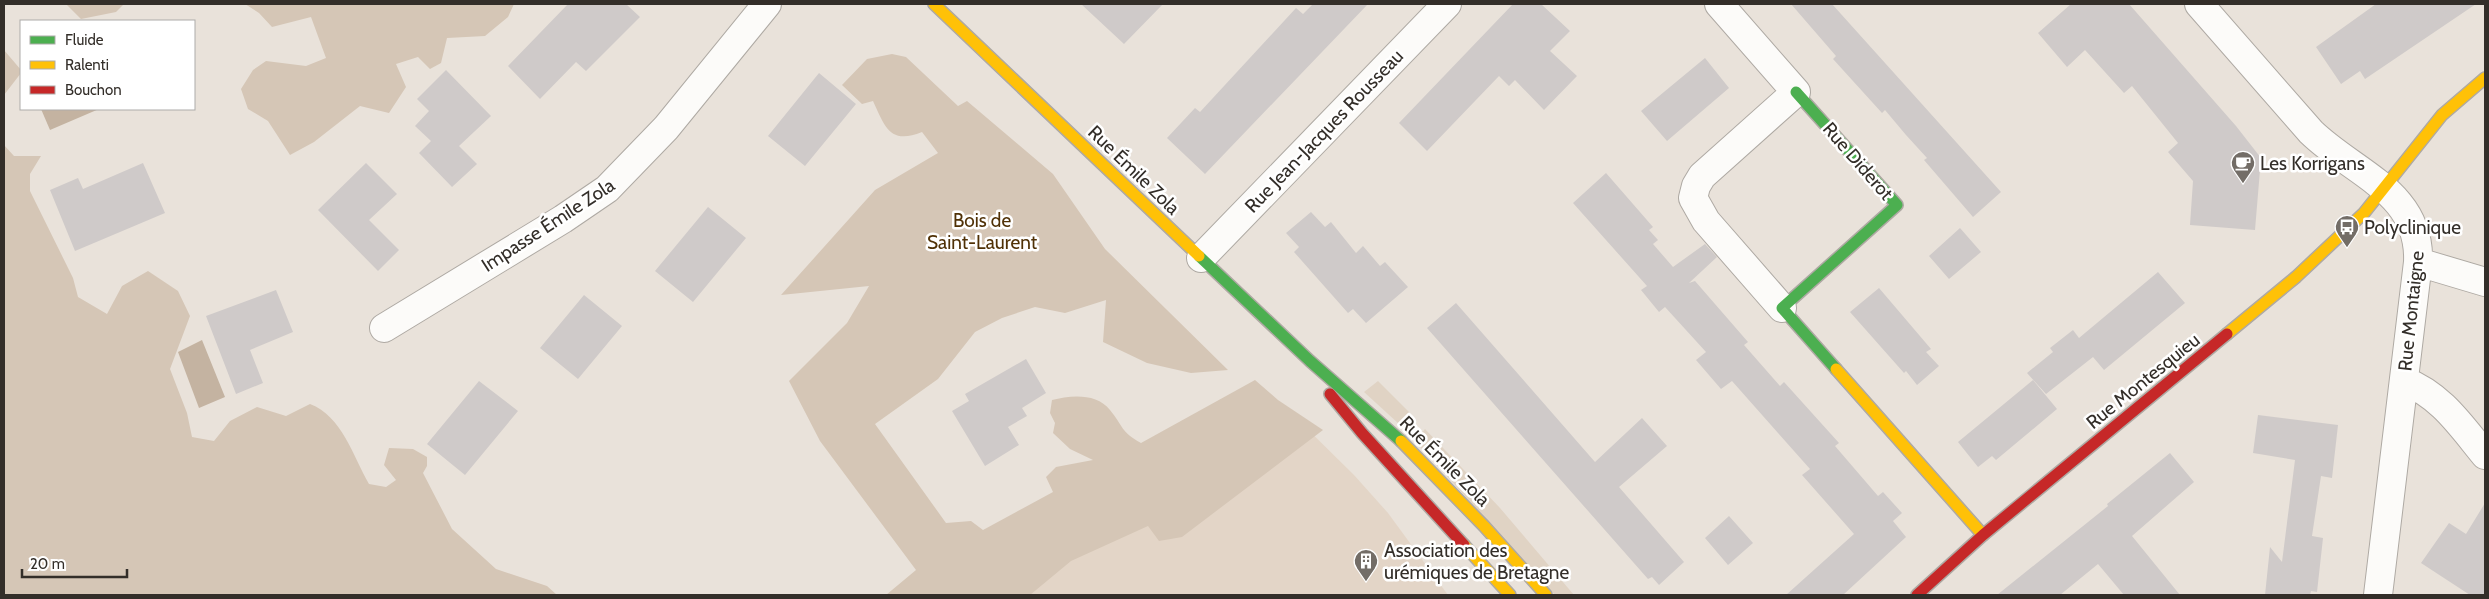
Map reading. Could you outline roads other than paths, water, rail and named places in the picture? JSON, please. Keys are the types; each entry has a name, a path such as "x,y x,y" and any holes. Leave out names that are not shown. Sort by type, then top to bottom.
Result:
{"street":[{"name":"Impasse Émile Zola","path":"384,328 527,241 607,189 666,128 767,4"},
{"name":"Rue Émile Zola","path":"934,4 1310,361 1400,440 1484,526 1546,595"},
{"name":"Rue Jean-Jacques Rousseau","path":"1201,258 1447,4"},
{"name":"Rue Diderot","path":"1719,4 1897,205 1782,308"},
{"name":"Rue Montaigne","path":"2199,4 2311,132 2328,148 2384,188 2408,212 2416,233 2418,262 2378,595"},
{"path":"2384,188 2416,145 2442,115 2485,78"},
{"path":"1796,92 1702,176 1696,186 1693,198 1706,220 1983,535"},
{"name":"Rue Montesquieu","path":"1918,595 1983,535 2260,309 2364,213 2384,188"},
{"path":"2418,262 2485,282"},
{"name":"Rue Émile Zola","path":"1310,361 1331,395 1362,433 1510,595"},
{"path":"2404,381 2419,387 2445,406 2485,455"}],"place":[{"name":"Les Korrigans","path":"2243,184"},
{"name":"Polyclinique","path":"2347,248"},
{"name":"Association des urémiques de Bretagne","path":"1366,582"}],"park label":[{"name":"Bois de Saint-Laurent","path":"982,231"}]}
